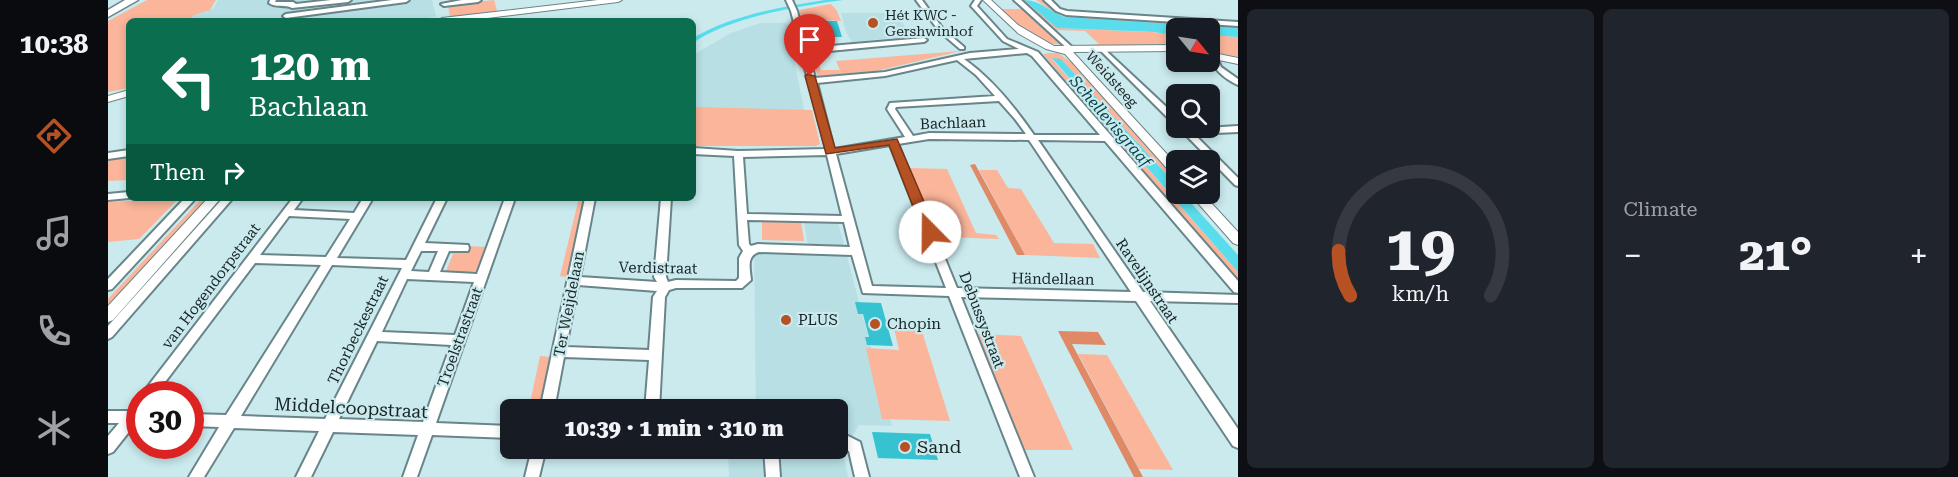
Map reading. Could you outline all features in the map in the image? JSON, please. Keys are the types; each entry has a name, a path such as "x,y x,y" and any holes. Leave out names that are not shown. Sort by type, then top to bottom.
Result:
{"main road":[{"path":"108,12 130,0"}],"street":[{"path":"273,0 274,4 348,0"},
{"path":"285,18 406,0"},
{"path":"444,18 444,2 478,0"},
{"path":"469,18 618,0"},
{"path":"919,0 941,30 962,48"},
{"path":"978,0 974,6 1005,40 1035,54 1238,289"},
{"name":"Weidsteeg","path":"987,0 1012,27 1053,48 1066,49 1166,160"},
{"path":"1017,0 1066,49 1166,48"},
{"path":"1047,0 1058,10 1066,13 1238,24"},
{"path":"285,18 293,3"},
{"path":"738,154 744,245 749,251 758,248 856,251 791,5"},
{"path":"803,51 924,40"},
{"path":"1102,49 1166,111"},
{"path":"812,81 885,74 957,57 1027,51"},
{"name":"Ravelijnstraat","path":"957,57 979,73 1002,98 1031,136 1238,441"},
{"path":"1220,57 1238,61"},
{"path":"1220,70 1238,83"},
{"path":"108,98 126,93"},
{"path":"910,138 891,109 893,105 1002,98"},
{"path":"1220,129 1238,129"},
{"name":"Bachlaan","path":"696,151 738,154 831,152 910,138 982,135 1108,138"},
{"path":"1193,138 1238,183"},
{"name":"Debussystraat","path":"893,141 1027,477"},
{"path":"108,156 126,153"},
{"path":"108,197 126,195"},
{"path":"108,286 187,201"},
{"path":"108,316 212,201"},
{"path":"108,334 225,201"},
{"name":"van Hogendorpstraat","path":"159,381 296,201"},
{"path":"196,477 367,201"},
{"name":"Thorbeckestraat","path":"303,477 441,201"},
{"name":"Troelstrastraat","path":"410,477 509,201"},
{"name":"Ter Weijdelaan","path":"549,399 589,201"},
{"path":"653,399 659,297 665,286 660,277 666,201"},
{"path":"1205,204 1238,240"},
{"path":"287,213 356,216"},
{"path":"742,217 848,219"},
{"path":"418,247 464,248"},
{"path":"433,276 445,248"},
{"name":"Verdistraat","path":"573,281 665,286 676,284 738,285 745,276 744,258 749,251"},
{"name":"Händellaan","path":"856,251 867,290 1238,299"},
{"path":"253,259 327,262 406,270 433,276 481,278"},
{"path":"373,336 459,340"},
{"path":"560,352 656,355"},
{"path":"108,417 126,415"},
{"name":"Middelcoopstraat","path":"204,421 500,432"},
{"path":"108,447 126,427"},
{"path":"848,443 855,447 862,477"},
{"path":"532,477 536,459"},
{"path":"772,459 773,477"}],"shaded area":[{"path":"147,0 216,0 210,10 191,18 126,18 126,89 108,92 108,21"},
{"path":"218,0 432,0 436,16 428,18 191,18 213,9"},
{"path":"494,0 497,11 466,17 466,15 450,17 448,5"},
{"path":"1020,0 1024,0 1057,28 1166,33 1166,44 1081,46 1099,44 1085,31 1057,30"},
{"path":"1036,0 1043,0 1060,14 1166,21 1166,24 1071,18 1055,13"},
{"path":"831,4 841,21 807,19 808,25 804,25 799,10"},
{"path":"1000,9 1024,9 1060,44 1044,42 1036,38 1019,27"},
{"name":"Hét KWC - Gershwinhof","path":"841,13 896,13 911,36 852,42 846,32"},
{"path":"760,23 787,23 811,145 696,144 696,53 731,33"},
{"path":"1220,24 1238,25 1238,28 1220,27"},
{"path":"1220,36 1238,37 1238,57 1220,53"},
{"path":"961,51 876,71 818,76 811,55 816,55 821,70 840,70 836,61"},
{"path":"1058,53 1072,63 1166,168 1166,174 1061,59 1052,59 1166,190 1166,197 1043,54"},
{"path":"696,107 812,110 820,144 816,146 696,146"},
{"path":"126,155 126,180 108,181 108,158"},
{"path":"975,164 1025,255 1017,255 970,165"},
{"path":"910,168 947,169 976,233 996,235 999,239 943,237 949,254 944,254"},
{"path":"979,170 997,170 1008,188 1021,189 1054,243 1093,244 1100,258 1025,255"},
{"path":"176,201 139,239 108,242 108,202"},
{"path":"199,201 207,201 108,308 108,299"},
{"path":"578,201 587,201 571,278 560,276"},
{"path":"1172,204 1179,204 1238,272 1238,280"},
{"path":"836,215 892,426 859,425 848,444 848,399 756,399 754,243 808,245 803,216"},
{"path":"801,221 804,241 762,240 762,222"},
{"path":"466,246 487,247 477,271 462,274 438,272 446,271 453,254 448,253 449,250"},
{"path":"894,328 921,328 950,421 882,419 866,348 899,350"},
{"path":"1058,331 1098,332 1106,345 1072,344 1143,477 1134,477"},
{"path":"977,334 1021,336 1073,450 1023,450"},
{"path":"1078,354 1107,355 1173,470 1139,469"},
{"path":"540,356 551,357 541,399 531,399"},
{"path":"347,410 428,414 425,421 401,417 349,415"},
{"path":"728,459 844,459 848,477 729,477"}],"water":[{"path":"825,0 843,0 765,14 726,26 696,41 696,36 724,23 774,9"},
{"path":"1024,0 1040,4 1065,17 1166,23 1166,34 1155,32 1057,28"},
{"path":"1220,27 1238,28 1238,37 1220,36"},
{"name":"Schellevisgraaf","path":"1052,58 1061,59 1166,174 1166,189"},
{"path":"1179,204 1192,204 1238,255 1238,272"}],"building":[{"path":"819,21 837,21 842,37 824,37"},
{"name":"Chopin","path":"855,302 881,303 893,346 867,345 865,337 869,337 863,314 858,314"},
{"name":"Sand","path":"872,432 930,434 938,460 878,458"}],"place":[{"name":"Hét KWC - Gershwinhof","path":"873,23"},
{"name":"PLUS","path":"786,320"},
{"name":"Chopin","path":"875,324"},
{"name":"Sand","path":"905,447"}],"route":[{"path":"810,76 831,152 893,141 930,232"}]}
